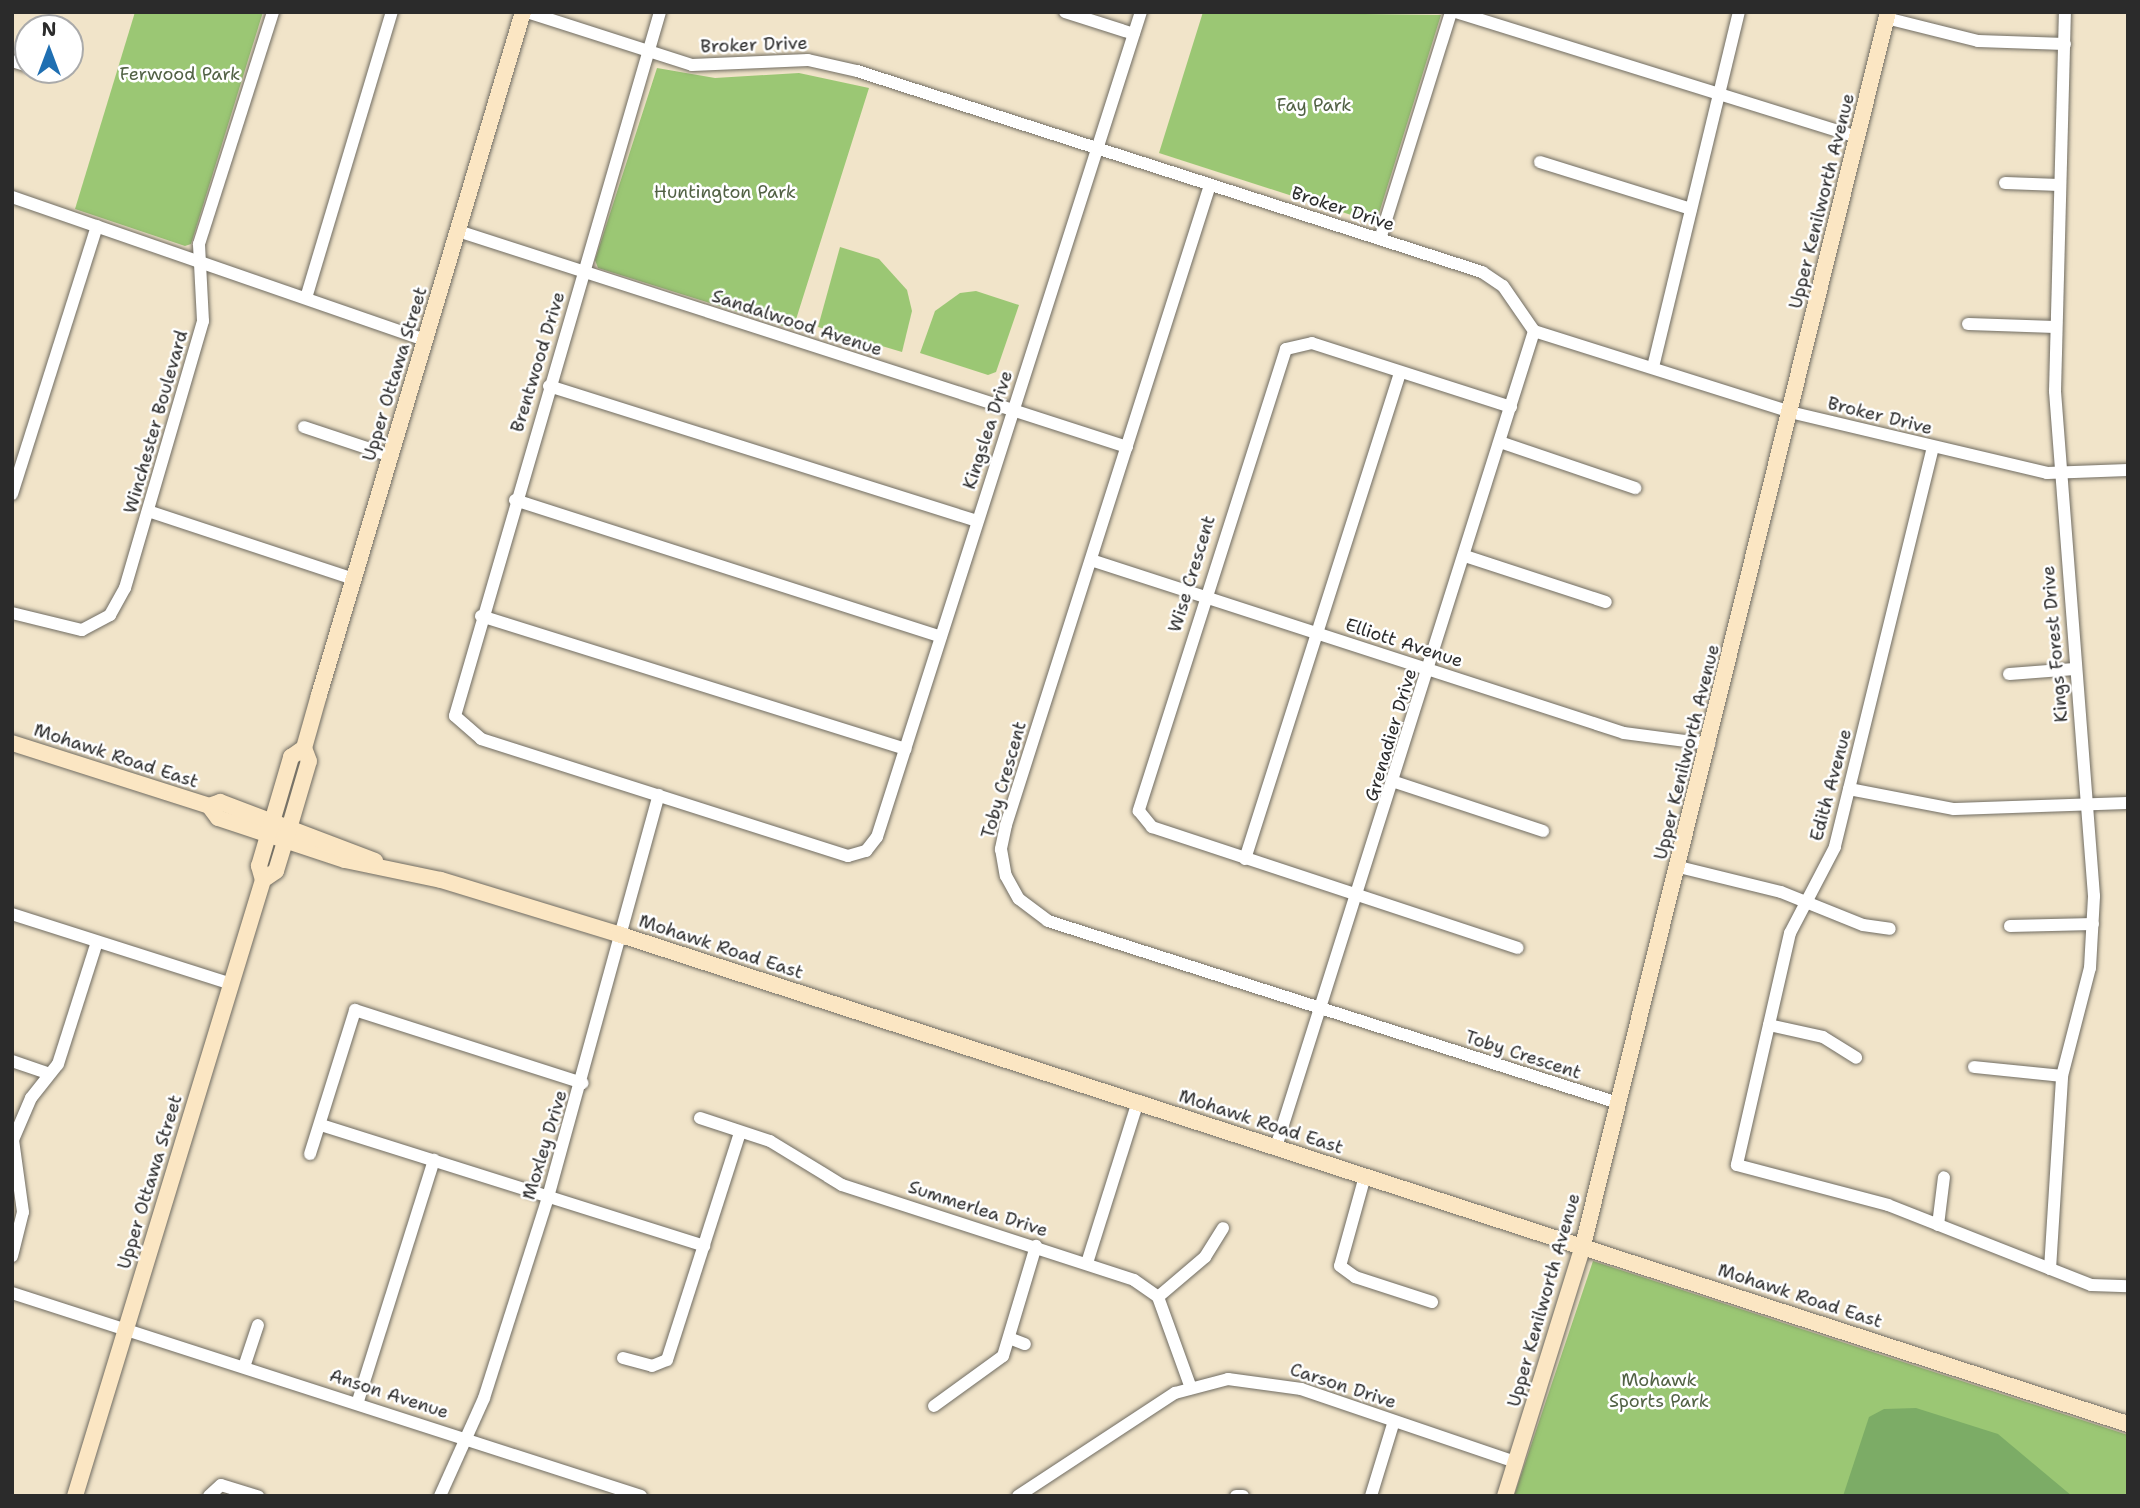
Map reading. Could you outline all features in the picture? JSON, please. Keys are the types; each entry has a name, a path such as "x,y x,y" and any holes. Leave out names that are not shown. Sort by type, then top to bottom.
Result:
{"main road":[{"name":"Upper Ottawa Street","path":"263,880 276,871 288,833 309,761 304,748 525,12"},
{"name":"Upper Kenilworth Avenue","path":"1505,1496 1583,1245 1679,867 1887,15"},
{"name":"Mohawk Road East","path":"12,743 209,806 220,802 345,860 380,864 618,934 2128,1424"},
{"name":"Upper Ottawa Street","path":"75,1496 263,880 259,866 291,757 304,748"}],"street":[{"name":"Winchester Boulevard","path":"12,613 63,630 97,627 125,588 203,321 199,244 273,12"},
{"path":"306,299 392,12"},
{"name":"Broker Drive","path":"525,12 649,51 707,66 826,62 1482,272 1503,286 1534,331 1791,411 2059,475 2128,470"},
{"name":"Brentwood Drive","path":"659,795 481,739 458,723 455,703 660,12"},
{"path":"1065,12 1134,34"},
{"name":"Kingslea Drive","path":"659,795 836,854 862,854 877,837 1141,12"},
{"path":"1380,239 1454,12 1858,136"},
{"path":"1653,367 1739,12"},
{"name":"Kings Forest Drive","path":"2050,1269 2062,1076 2090,968 2093,924 2088,802 2059,475 2056,327 2065,12"},
{"path":"1887,15 1978,41 2065,44"},
{"path":"1540,162 1691,209"},
{"path":"2005,183 2060,185"},
{"name":"Toby Crescent","path":"1210,185 1003,837 1012,888 1048,921 1618,1104"},
{"path":"12,197 425,340"},
{"path":"12,494 97,226"},
{"name":"Sandalwood Avenue","path":"458,231 1127,447"},
{"path":"1968,324 2056,327"},
{"name":"Grenadier Drive","path":"1276,1147 1395,782 1534,331"},
{"name":"Wise Crescent","path":"1511,407 1312,343 1286,349 1204,595 1139,811 1152,827 1517,948"},
{"path":"1245,859 1400,373"},
{"path":"549,386 976,521"},
{"path":"304,427 391,456"},
{"path":"1500,442 1635,488"},
{"name":"Edith Avenue","path":"1933,447 1835,847 1805,899 1790,933 1737,1165 1938,1225"},
{"path":"515,500 941,637"},
{"path":"148,511 354,579"},
{"path":"1465,556 1606,602"},
{"name":"Elliott Avenue","path":"1091,560 1624,733 1709,744"},
{"path":"481,615 906,749"},
{"path":"2009,674 2075,669"},
{"path":"1395,782 1544,831"},
{"path":"1849,789 1954,809 2088,802 2128,803"},
{"name":"Moxley Drive","path":"440,1496 467,1438 548,1197 583,1083 618,934 659,795"},
{"path":"1679,867 1805,899 1863,925 1890,929"},
{"path":"12,914 232,984"},
{"path":"2010,926 2093,924"},
{"path":"12,1256 23,1212 13,1140 49,1074 97,942"},
{"path":"310,1154 355,1010 583,1083"},
{"path":"1769,1025 1824,1037 1856,1058"},
{"path":"12,1061 49,1074"},
{"path":"1974,1067 2062,1076"},
{"path":"1087,1263 1138,1101"},
{"name":"Summerlea Drive","path":"700,1118 770,1141 842,1185 1087,1263 1134,1280 1158,1297"},
{"path":"321,1125 704,1246"},
{"path":"623,1358 652,1366 667,1360 740,1132"},
{"path":"358,1402 434,1160"},
{"path":"1365,1176 1340,1266 1355,1277 1432,1302"},
{"path":"1944,1177 1938,1225 2091,1285 2128,1286"},
{"path":"1191,1388 1158,1297 1205,1257 1223,1228"},
{"path":"934,1406 998,1362 1009,1338 1036,1246"},
{"name":"Anson Avenue","path":"12,1293 245,1364 641,1496"},
{"path":"245,1364 258,1325"},
{"path":"1009,1338 1025,1344"},
{"name":"Carson Drive","path":"1018,1496 1140,1413 1191,1388 1228,1379 1276,1383 1516,1462"},
{"path":"1371,1496 1394,1421"},
{"path":"209,1496 221,1485 258,1496"},
{"path":"1236,1496 1243,1496"}],"green space":[{"name":"Ferwood Park","path":"135,12 263,12 191,244 185,246 75,209"},
{"name":"Fay Park","path":"1203,12 1441,15 1376,223 1159,153"},
{"name":"Huntington Park","path":"657,68 715,78 799,73 869,88 793,329 598,268 595,260"},
{"path":"840,247 879,259 907,290 912,311 902,352 818,327"},
{"path":"976,291 1019,305 996,372 988,375 920,353 935,311 960,293"},
{"name":"Mohawk Sports Park","path":"1593,1261 2128,1435 2128,1496 1514,1496"},
{"path":"1916,1408 1998,1434 2072,1496 1843,1496 1869,1417 1884,1409"}]}
